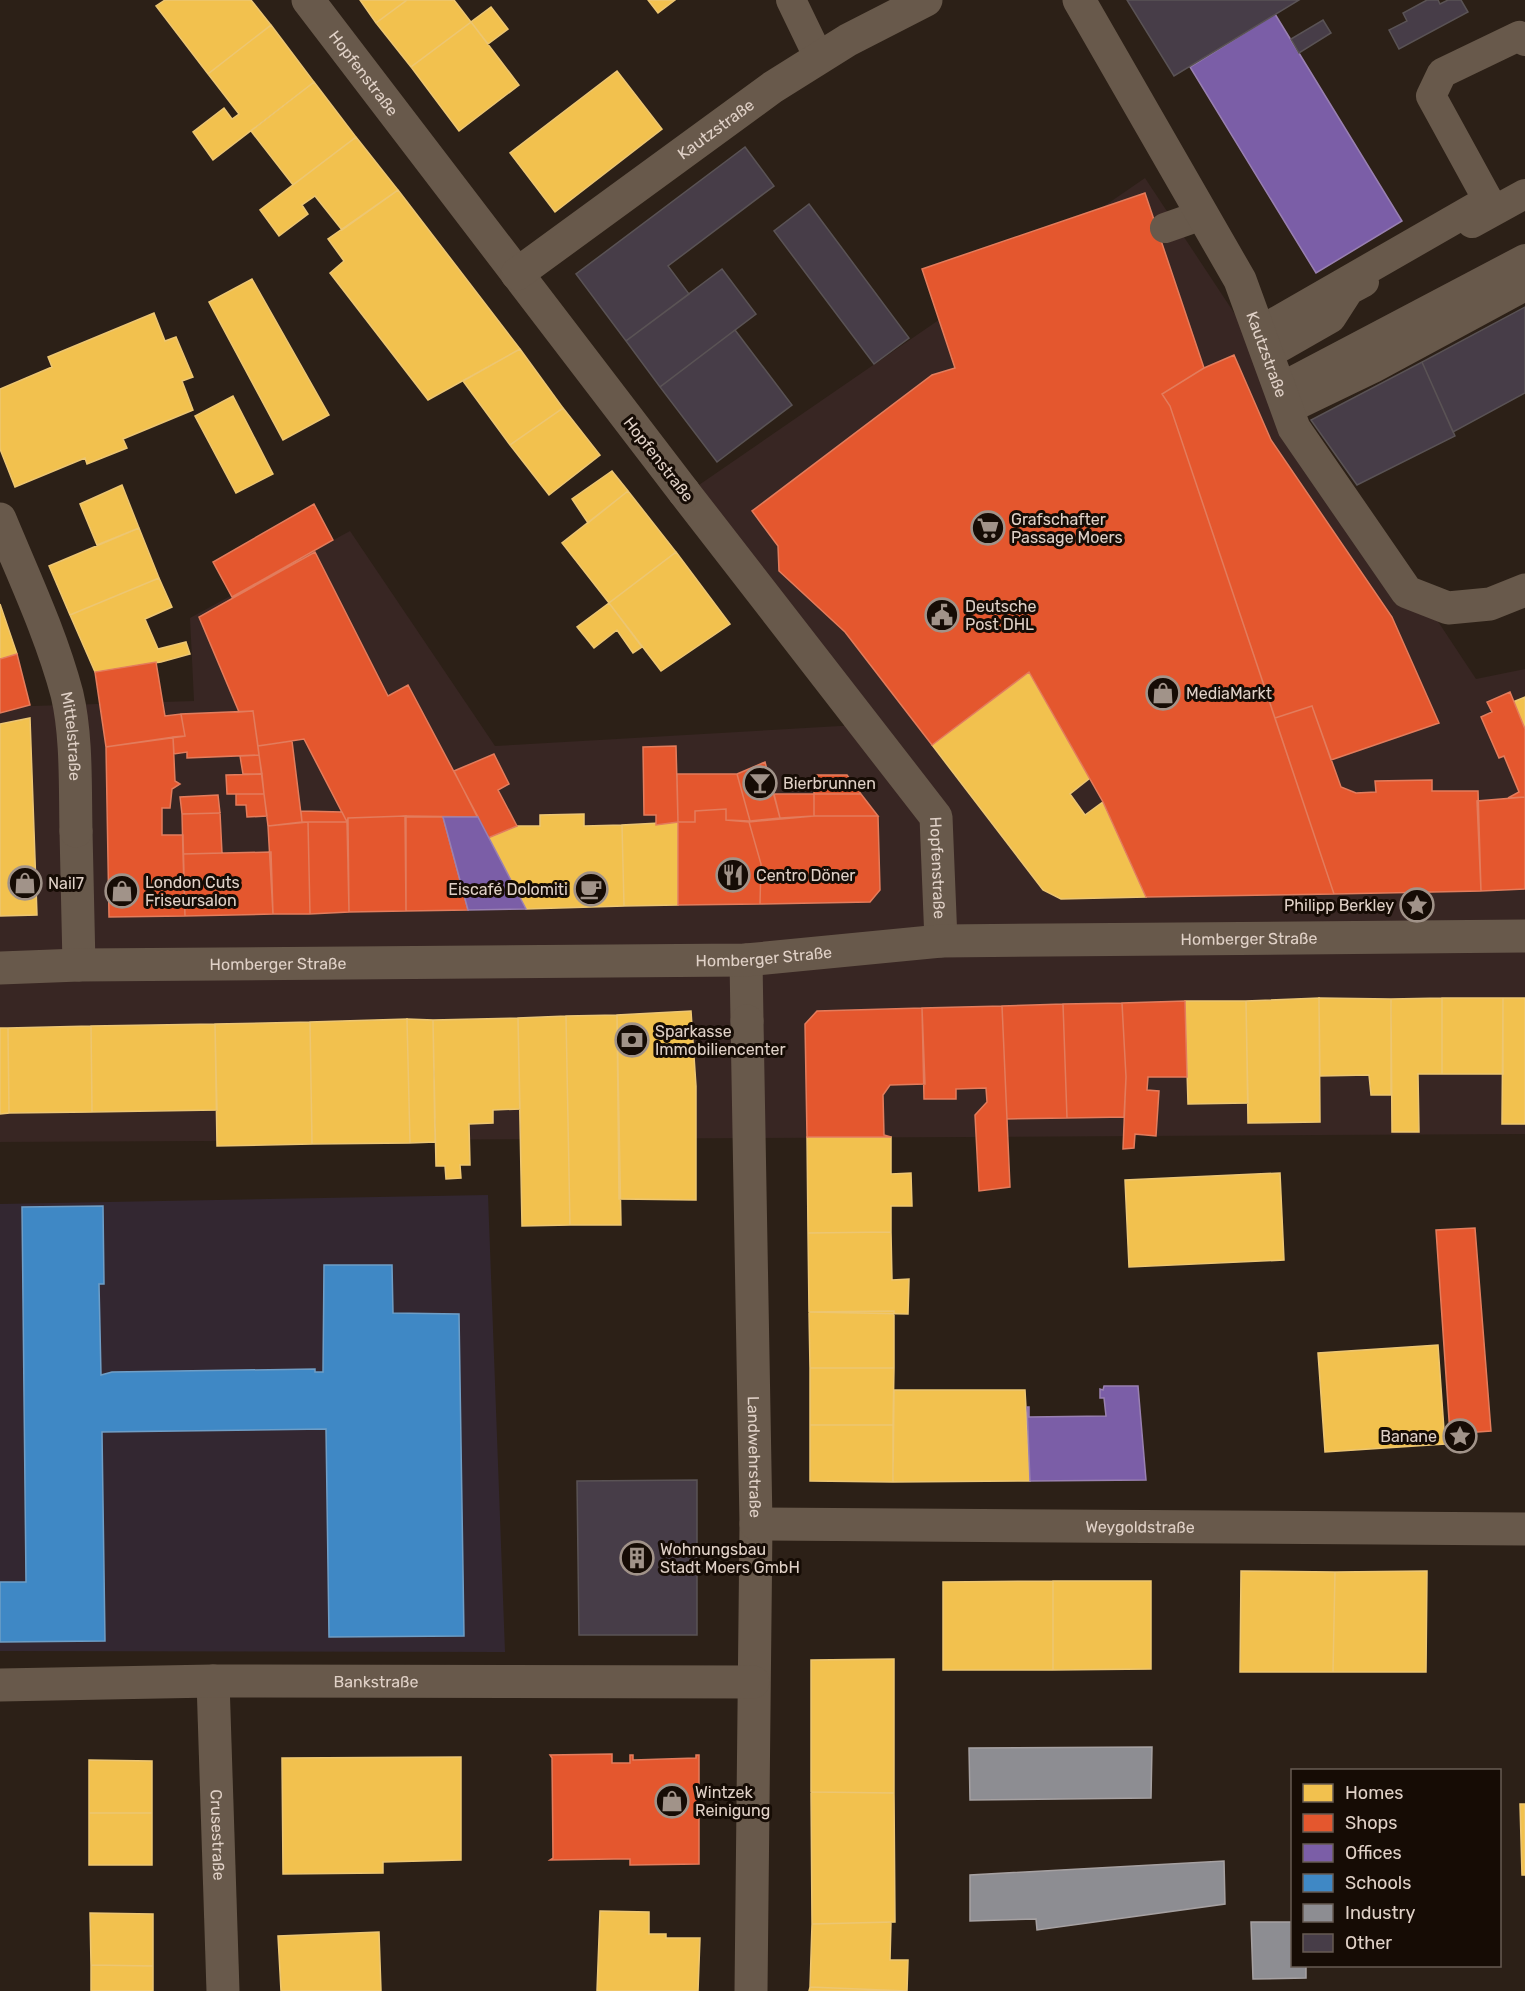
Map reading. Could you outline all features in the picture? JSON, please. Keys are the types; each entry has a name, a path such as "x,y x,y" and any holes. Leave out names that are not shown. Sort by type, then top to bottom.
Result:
{"street":[{"name":"Hopfenstraße","path":"308,0 684,492 936,816 941,941"},
{"name":"Kautzstraße","path":"517,274 773,87 848,40 926,0"},
{"name":"Kautzstraße","path":"1079,0 1240,280 1294,428 1407,592 1448,608 1490,604 1525,590"},
{"name":"Mittelstraße","path":"0,519 44,621 67,696 75,768 79,965"},
{"name":"Homberger Straße","path":"0,968 79,965 746,960 941,941 1525,936"},
{"name":"Landwehrstraße","path":"746,960 756,1524 751,1991"},
{"name":"Weygoldstraße","path":"756,1524 1525,1529"},
{"name":"Bankstraße","path":"0,1685 213,1681 753,1682"},
{"name":"Crusestraße","path":"213,1681 223,1991"}],"lane":[{"path":"790,0 819,58"},
{"path":"1264,343 1488,200 1431,96 1442,73 1518,36 1525,41"},
{"path":"1264,343 1331,318 1349,290 1525,194"},
{"path":"1165,228 1203,215"},
{"path":"1284,398 1525,259"},
{"path":"1284,398 1373,368 1525,286"}],"shaded area":[{"path":"1145,178 1476,679 1525,669 1525,1134 0,1142 0,707 194,701 190,618 350,531 495,746 875,724 696,487"},
{"path":"488,1195 505,1652 0,1651 0,1204"}],"building: Homes":[{"path":"165,0 251,0 271,25 208,74 156,6"},
{"path":"360,0 407,0 376,23"},
{"path":"407,0 454,0 471,22 411,67 376,23"},
{"path":"648,0 675,0 658,13"},
{"path":"491,7 508,29 488,44 471,22"},
{"path":"471,22 519,85 459,131 411,67"},
{"path":"271,25 314,82 213,160 193,132 224,108 232,119 239,114 208,74"},
{"path":"617,71 662,129 555,212 510,153"},
{"path":"314,82 356,137 293,185 251,131"},
{"path":"356,137 398,190 342,230 315,196 302,205 308,214 279,236 260,210"},
{"path":"398,190 520,349 428,400 330,273 344,261 328,239"},
{"path":"252,279 329,415 283,440 209,302"},
{"path":"154,313 165,341 176,337 193,377 182,381 193,410 123,439 127,448 87,464 85,458 15,487 0,449 0,389 52,367 48,357"},
{"path":"520,349 563,408 510,445 463,381"},
{"path":"233,396 273,474 236,493 195,416"},
{"path":"563,408 600,455 549,495 510,445"},
{"path":"612,471 628,491 588,523 572,499"},
{"path":"122,485 139,528 97,545 80,504"},
{"path":"628,491 676,552 609,603 562,543"},
{"path":"139,528 159,578 70,615 49,566"},
{"path":"676,552 730,624 661,671 609,603"},
{"path":"159,578 172,607 145,619 158,649 186,642 190,654 161,662 95,672 70,615"},
{"path":"609,603 642,647 633,653 617,630 594,648 577,627"},
{"path":"0,604 17,654 0,659"},
{"path":"1029,672 1090,778 1070,794 1085,815 1103,802 1146,897 1061,899 1043,890 932,745"},
{"path":"1525,697 1525,729 1513,702"},
{"path":"30,718 37,915 0,916 0,724"},
{"path":"584,814 584,826 622,825 624,906 526,909 488,838 517,826 540,826 540,815"},
{"path":"678,822 678,905 624,906 622,825"},
{"path":"1319,998 1391,999 1391,1095 1371,1095 1369,1075 1320,1076"},
{"path":"1319,998 1320,1122 1248,1123 1246,1001"},
{"path":"1442,998 1503,998 1503,1074 1442,1074"},
{"path":"1442,998 1442,1074 1418,1074 1419,1132 1392,1132 1391,999"},
{"path":"1503,998 1525,998 1525,1124 1502,1124"},
{"path":"1185,1001 1246,1001 1248,1103 1188,1104"},
{"path":"691,1011 696,1086 696,1200 619,1199 617,1015"},
{"path":"617,1015 621,1225 570,1225 566,1016"},
{"path":"566,1016 570,1225 522,1226 518,1018"},
{"path":"518,1018 520,1109 493,1110 493,1123 469,1124 470,1165 460,1165 461,1178 446,1179 445,1166 436,1166 433,1020"},
{"path":"407,1019 410,1143 312,1144 310,1022"},
{"path":"407,1019 433,1020 435,1142 410,1143"},
{"path":"310,1022 312,1144 217,1146 215,1024"},
{"path":"215,1024 217,1110 92,1112 91,1026"},
{"path":"91,1026 92,1112 9,1113 8,1028"},
{"path":"0,1028 8,1028 9,1113 0,1114"},
{"path":"807,1137 891,1137 891,1174 911,1173 912,1206 891,1206 891,1232 808,1233"},
{"path":"1280,1173 1284,1260 1129,1267 1125,1180"},
{"path":"891,1232 892,1280 909,1279 908,1314 809,1312 808,1233"},
{"path":"894,1311 894,1368 810,1368 809,1312"},
{"path":"1438,1345 1445,1444 1325,1452 1318,1353"},
{"path":"810,1368 894,1368 893,1425 810,1425"},
{"path":"894,1390 1025,1390 1030,1481 893,1482"},
{"path":"810,1425 893,1425 893,1482 810,1481"},
{"path":"1241,1571 1335,1572 1333,1672 1240,1672"},
{"path":"1427,1571 1426,1672 1333,1672 1335,1572"},
{"path":"1053,1581 1151,1581 1151,1669 1053,1670"},
{"path":"1053,1581 1053,1670 943,1670 943,1582"},
{"path":"894,1659 894,1793 811,1792 811,1660"},
{"path":"461,1757 461,1860 383,1862 383,1873 283,1874 282,1758"},
{"path":"89,1760 152,1761 152,1813 89,1813"},
{"path":"811,1792 894,1793 895,1922 812,1924"},
{"path":"1520,1804 1525,1804 1525,1875 1522,1875"},
{"path":"89,1813 152,1813 152,1865 89,1865"},
{"path":"600,1911 649,1912 649,1934 666,1934 666,1938 700,1938 698,1991 597,1991"},
{"path":"90,1913 153,1914 153,1966 91,1965"},
{"path":"891,1922 890,1960 908,1960 907,1991 810,1987 812,1924"},
{"path":"379,1932 381,1991 281,1991 278,1936"},
{"path":"91,1965 153,1966 153,1991 91,1991"},
{"path":"810,1987 907,1991 809,1991"}],"building: Shops":[{"name":"Grafschafter Passage Moers","path":"1145,193 1204,368 1162,394 1170,406 1334,894 1146,897 1103,802 1029,672 932,745 845,632 779,571 778,546 752,511 932,375 955,368 922,269"},
{"path":"1234,355 1271,440 1392,617 1439,723 1331,760 1312,706 1275,718 1170,406 1162,394 1204,368"},
{"path":"314,504 333,540 232,597 213,562"},
{"path":"315,552 388,696 408,685 478,817 348,818 347,822 304,739 258,746 253,711 239,712 199,617"},
{"path":"17,654 30,705 0,713 0,659"},
{"path":"156,662 165,716 181,714 185,736 106,747 95,672"},
{"path":"1510,692 1525,729 1525,797 1508,798 1519,792 1504,756 1499,758 1481,717 1492,712 1487,702"},
{"path":"1312,706 1341,787 1356,793 1376,792 1375,781 1432,780 1432,791 1478,791 1481,891 1334,894 1275,718"},
{"path":"253,711 259,755 187,758 187,752 174,754 173,737 185,736 181,714"},
{"path":"173,737 175,781 180,784 172,789 170,808 162,808 162,835 183,835 185,916 109,917 106,747"},
{"path":"292,741 302,822 268,826 258,746"},
{"path":"676,746 678,822 656,825 656,815 644,815 643,747"},
{"path":"494,754 509,784 498,790 517,826 488,838 454,771"},
{"path":"259,755 262,774 243,774 240,756"},
{"path":"765,762 780,818 750,821 737,774"},
{"path":"262,774 264,794 227,794 226,775"},
{"path":"677,774 737,774 750,821 726,820 726,809 695,811 695,822 678,822"},
{"path":"814,775 847,775 861,794 814,794"},
{"path":"236,794 264,794 267,816 247,817 246,805 236,805"},
{"path":"774,794 814,794 814,816 780,818"},
{"path":"814,794 861,794 878,816 814,816"},
{"path":"218,795 220,813 182,814 180,797"},
{"path":"1525,797 1525,889 1481,891 1477,801"},
{"path":"726,809 726,820 749,822 761,864 760,904 678,905 678,822 695,822 695,811"},
{"path":"301,811 342,812 347,822 302,822"},
{"path":"220,813 222,853 183,854 182,814"},
{"path":"406,816 406,911 349,912 348,818"},
{"path":"814,816 878,816 880,890 870,902 760,904 761,864 749,822"},
{"path":"405,817 443,817 468,910 406,911"},
{"path":"308,822 310,914 273,914 268,826"},
{"path":"308,822 347,822 349,912 310,914"},
{"path":"271,852 273,914 185,916 183,854"},
{"path":"1185,1001 1187,1077 1148,1077 1147,1090 1159,1091 1156,1136 1135,1134 1134,1148 1123,1149 1126,1077 1122,1003"},
{"path":"1122,1003 1126,1077 1124,1117 1067,1118 1063,1004"},
{"path":"1063,1004 1067,1118 1007,1119 1002,1006"},
{"path":"1002,1006 1010,1187 979,1191 975,1115 987,1102 986,1088 956,1089 956,1099 924,1099 922,1008"},
{"path":"922,1008 925,1084 890,1085 883,1095 884,1135 891,1137 807,1137 805,1024 817,1011"},
{"path":"1475,1228 1491,1431 1450,1434 1436,1230"},
{"path":"612,1754 612,1763 630,1763 630,1755 633,1755 633,1760 696,1758 696,1755 699,1755 699,1864 630,1865 630,1859 550,1860 553,1858 552,1758 550,1755"}],"building: Offices":[{"path":"1275,14 1402,221 1316,273 1190,67"},
{"path":"443,817 478,817 526,909 468,910"},
{"path":"1104,1386 1138,1386 1146,1480 1030,1481 1027,1407 1029,1407 1029,1417 1106,1416 1104,1398 1100,1398 1100,1389 1103,1390"}],"building: Schools":[{"path":"103,1206 104,1284 99,1284 101,1375 112,1372 315,1369 315,1372 323,1372 324,1265 392,1265 393,1313 459,1314 464,1636 329,1637 326,1429 102,1432 105,1641 0,1642 0,1582 26,1582 22,1207"}],"building: Industry":[{"path":"1152,1747 1151,1798 970,1800 969,1748"},
{"path":"1224,1861 1225,1904 1037,1930 1036,1919 970,1921 970,1875"},
{"path":"1251,1922 1291,1922 1291,1967 1306,1967 1306,1978 1253,1979"}],"building: Other":[{"path":"1127,0 1299,0 1174,76"},
{"path":"1427,0 1438,0 1440,4 1448,0 1461,0 1468,12 1399,49 1389,30 1407,21 1403,13"},
{"path":"1323,20 1331,33 1299,53 1291,39"},
{"path":"745,147 774,186 668,266 689,294 626,341 576,274"},
{"path":"809,204 909,338 874,364 774,231"},
{"path":"722,269 756,314 660,387 626,341"},
{"path":"1525,307 1525,393 1453,432 1422,362"},
{"path":"735,330 792,405 717,462 660,387"},
{"path":"1422,362 1455,436 1357,485 1311,420"},
{"name":"Wohnungsbau Stadt Moers GmbH","path":"697,1480 697,1635 579,1635 577,1481"}],"place":[{"name":"Grafschafter Passage Moers","path":"988,528"},
{"name":"Deutsche Post DHL","path":"942,615"},
{"name":"MediaMarkt","path":"1163,693"},
{"name":"Bierbrunnen","path":"760,783"},
{"name":"Centro Döner","path":"733,875"},
{"name":"Nail7","path":"25,883"},
{"name":"Eiscafé Dolomiti","path":"591,889"},
{"name":"London Cuts Friseursalon","path":"122,891"},
{"name":"Philipp Berkley","path":"1417,905"},
{"name":"Sparkasse Immobiliencenter","path":"632,1040"},
{"name":"Banane","path":"1460,1436"},
{"name":"Wohnungsbau Stadt Moers GmbH","path":"637,1558"},
{"name":"Wintzek Reinigung","path":"672,1801"}]}
